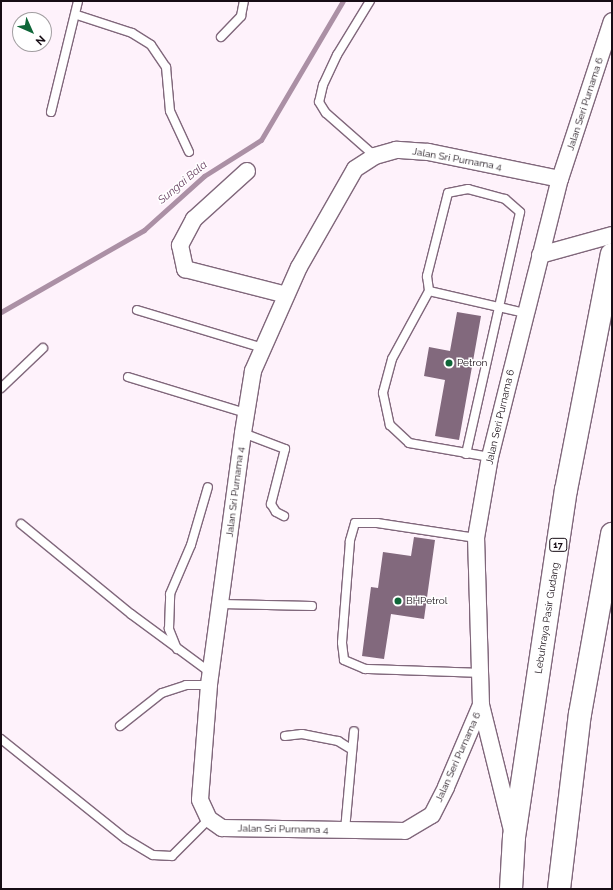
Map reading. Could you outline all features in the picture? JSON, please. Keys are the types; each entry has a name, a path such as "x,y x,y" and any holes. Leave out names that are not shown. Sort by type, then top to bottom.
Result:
{"highway":[{"name":"Lebuhraya Pasir Gudang","path":"511,889 514,837 566,490 612,254"},
{"path":"559,889 580,714 612,534"}],"street":[{"name":"Jalan Seri Purnama 6","path":"432,815 482,705 479,673 476,538 490,457 525,313 560,179 612,21"},
{"name":"Jalan Sri Purnama 4","path":"432,815 405,831 244,830 222,828 209,819 200,800 210,679 221,604 242,433 253,371 286,295 355,169 375,156 396,150 428,152 560,179"},
{"path":"248,171 194,219 180,245 185,268 286,295"},
{"path":"540,255 612,235"},
{"path":"482,705 514,837"}],"lane":[{"path":"51,112 77,15 78,1"},
{"path":"221,38 241,16 244,1"},
{"path":"370,1 338,55 323,85 319,102 326,112 375,156"},
{"path":"77,15 132,33 151,45 166,67 170,112 189,152"},
{"path":"466,454 520,212 505,199 468,189 448,193 427,276 429,291 392,359 383,393 390,425 410,443 466,454 490,457"},
{"path":"429,291 525,313"},
{"path":"137,310 263,348"},
{"path":"1,388 43,348"},
{"path":"128,377 246,413"},
{"path":"242,433 285,449 271,504 276,512 284,516"},
{"path":"177,650 169,629 170,594 193,539 208,487"},
{"path":"476,538 355,523 350,541 342,643 344,660 365,669 479,673"},
{"path":"21,524 177,650 210,679"},
{"path":"221,604 312,606"},
{"path":"120,726 162,693 210,679"},
{"path":"345,830 351,749 354,731"},
{"path":"285,736 302,734 338,741 351,749"},
{"path":"1,739 126,839 153,855 172,856 209,819"}],"building":[{"name":"Petron","path":"457,312 481,316 459,440 435,436 445,380 424,376 429,347 450,351"},
{"name":"BHPetrol","path":"414,537 435,540 424,619 391,614 384,659 362,656 371,587 378,588 383,552 411,556"}],"waterway":[{"name":"Sungai Bala","path":"1,312 144,230 204,176 261,140 343,1"}],"place":[{"name":"Petron","path":"449,363"},
{"name":"BHPetrol","path":"398,601"}]}
